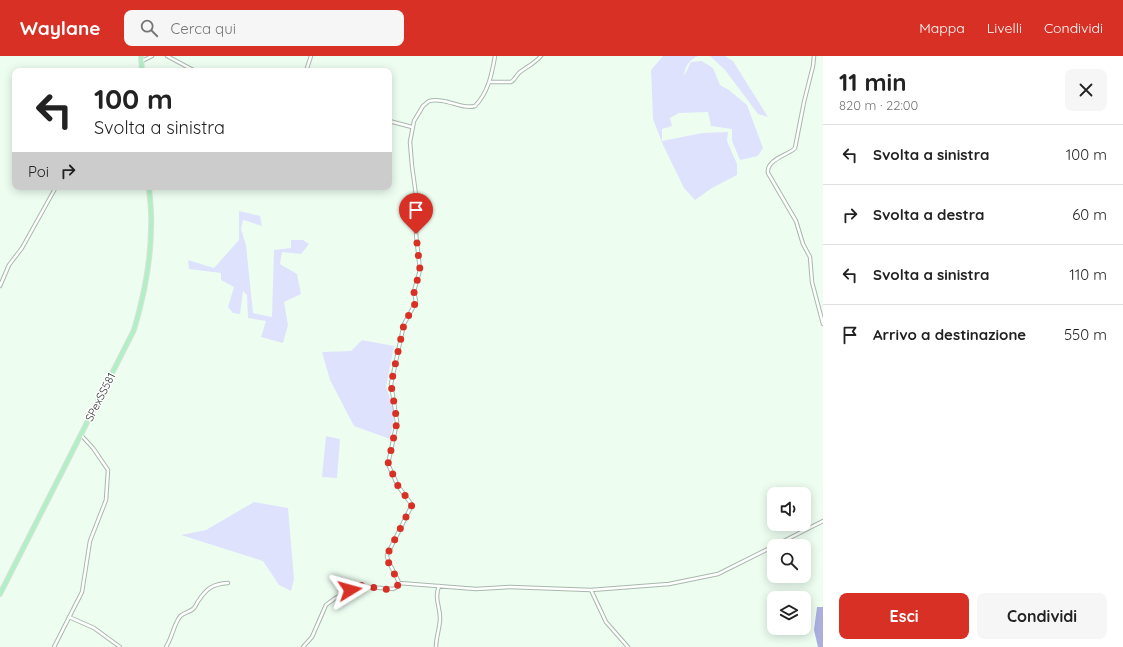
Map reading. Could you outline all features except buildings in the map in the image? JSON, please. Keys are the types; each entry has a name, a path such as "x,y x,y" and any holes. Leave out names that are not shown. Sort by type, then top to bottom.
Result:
{"main road":[{"path":"141,56 142,68"},
{"name":"SPexSS581","path":"0,594 134,330 143,300 148,270 151,227 149,190"}],"street":[{"path":"141,62 152,56"},
{"path":"167,56 189,68"},
{"path":"307,68 311,56"},
{"path":"399,583 392,567 387,561 387,555 412,505 398,486 388,464 397,422 391,384 404,324 416,302 414,292 420,270 416,234 418,210 410,152 412,127 418,113 429,101 440,99 464,106 475,106 482,97 489,82 495,56"},
{"path":"489,82 505,82 514,80 518,74 541,56"},
{"path":"814,56 795,148 770,164 768,173 796,221 803,244 810,257 812,282 823,324"},
{"path":"392,122 412,127"},
{"path":"0,286 9,265 22,248 54,190"},
{"path":"54,647 82,592 90,541 106,500 108,470 93,448 81,435"},
{"path":"788,539 823,521"},
{"path":"399,583 476,589 510,587 591,590 669,584 718,574 767,550"},
{"path":"166,647 178,618 182,614 190,612 194,609 206,591 211,587 216,584 228,583"},
{"path":"303,647 312,637 326,605 334,599 356,586 394,589 399,583"},
{"path":"436,647 440,617 436,596 439,586"},
{"path":"591,590 606,622 628,647"},
{"path":"69,617 94,628 120,647"}],"shaded area":[{"path":"663,56 698,56 692,59 688,64 685,69 684,76 691,62 702,61 713,68 720,85 729,90 747,105 763,148 758,156 740,160 732,141 732,129 711,126 708,112 679,113 670,118 672,126 662,129 662,141 702,133 728,132 727,141 737,164 737,175 712,188 695,200 684,188 663,145 653,119 651,70"},
{"path":"710,56 725,56 733,61 768,117 758,114 725,70"},
{"path":"239,211 260,216 262,226 243,220 241,229 246,245 253,313 272,317 274,250 291,248 291,240 303,240 309,244 301,254 282,252 280,264 297,274 301,294 284,302 288,325 283,343 261,337 266,321 248,318 247,295 243,291 240,314 233,313 228,307 234,287 221,280 221,273 189,269 188,260 214,268 239,240"},
{"path":"362,340 394,346 386,387 395,412 390,439 354,426 330,380 322,352 351,351"},
{"path":"326,436 340,439 337,478 322,477"},
{"path":"254,502 288,508 294,579 291,591 279,585 263,561 181,535 206,530"},
{"path":"817,607 823,607 823,647 818,647 814,630"}],"route":[{"path":"350,590 356,586 394,589 399,585 392,567 386,558 412,508 412,505 398,486 388,464 397,422 391,384 404,324 416,302 414,292 420,270 416,234"}]}
